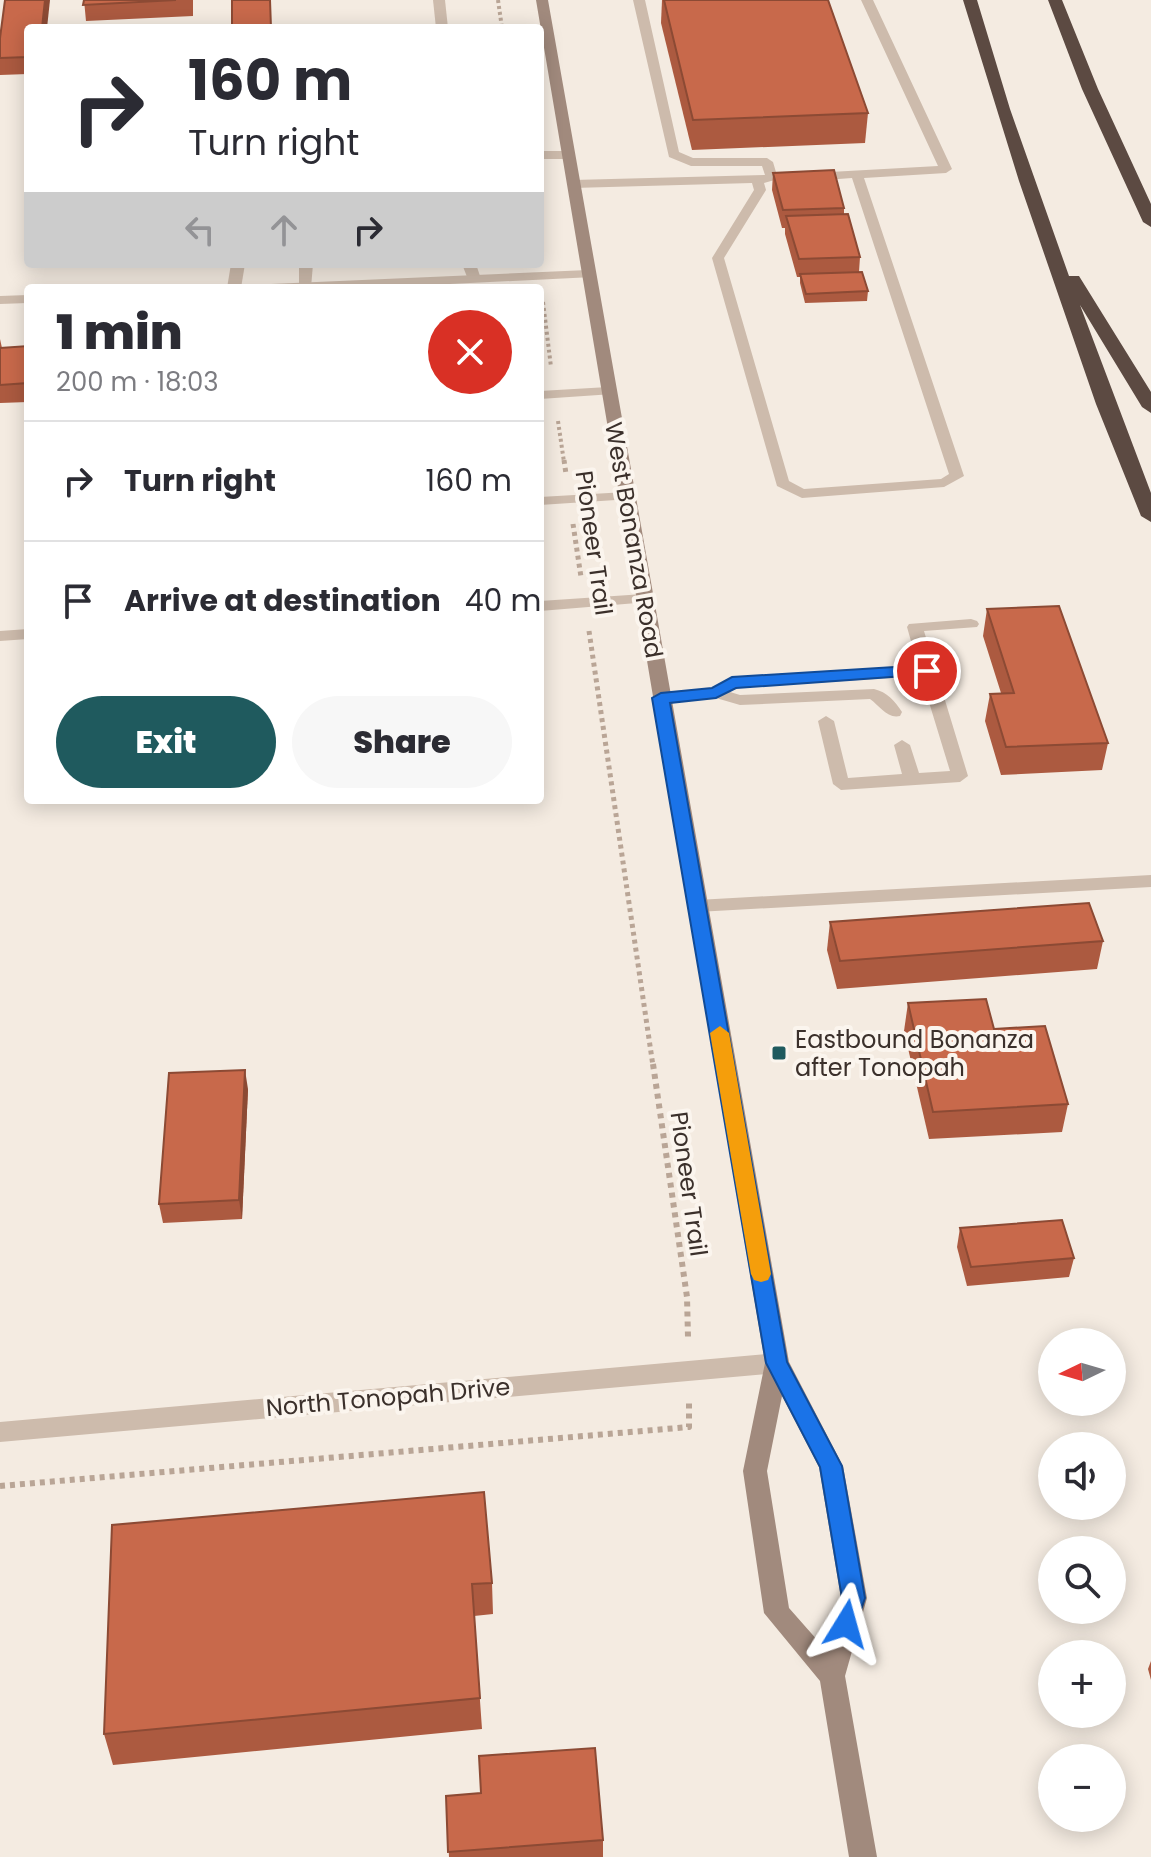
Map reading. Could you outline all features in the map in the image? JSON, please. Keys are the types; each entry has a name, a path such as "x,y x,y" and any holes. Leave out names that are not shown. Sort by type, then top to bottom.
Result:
{"highway":[{"path":"970,0 990,74 1046,238 1125,457 1151,516"},
{"path":"1055,0 1090,89 1151,222"},
{"path":"1046,238 1151,407"}],"main road":[{"name":"West Bonanza Road","path":"542,0 777,1363 831,1466 854,1598 832,1676 863,1857"},
{"name":"West Bonanza Road","path":"777,1363 755,1471 777,1613 832,1676"}],"street":[{"path":"328,284 472,271 539,276 588,274"},
{"path":"0,300 24,299"},
{"name":"North Tonopah Drive","path":"0,1432 777,1363"}],"lane":[{"path":"439,0 442,24"},
{"path":"649,0 639,0 673,154 691,162 767,162 760,190 718,258 782,483 802,494 944,483 957,476 857,174"},
{"path":"801,177 946,169 867,0"},
{"path":"544,155 568,155"},
{"path":"573,184 787,178"},
{"path":"547,395 608,391"},
{"path":"544,501 626,496"},
{"path":"544,606 644,599"},
{"path":"826,721 841,784 960,776 915,627 971,624"},
{"path":"0,636 24,634"},
{"path":"716,693 732,683 927,671"},
{"path":"661,698 716,693 740,700 874,694 894,712"},
{"path":"902,745 912,779"},
{"path":"697,906 1151,881"}],"path":[{"path":"498,0 501,24"},
{"name":"Pioneer Trail","path":"539,276 540,284"},
{"name":"Pioneer Trail","path":"0,1486 689,1427 687,1297 569,499 547,395 544,350"}],"building":[{"path":"5,0 45,0 42,24 24,24 24,57 0,58"},
{"path":"84,0 176,0 83,5"},
{"path":"232,0 270,0 271,24 232,24"},
{"path":"664,0 828,0 868,113 693,120"},
{"path":"834,170 844,208 783,210 773,173"},
{"path":"848,214 860,257 799,259 786,216"},
{"path":"862,272 868,291 806,294 800,274"},
{"path":"24,346 24,383 0,385 0,348"},
{"path":"1059,606 1108,743 1006,747 990,694 1014,693 987,609"},
{"path":"1089,903 1103,941 840,961 830,922"},
{"path":"986,999 994,1029 1045,1026 1068,1104 933,1112 908,1003"},
{"path":"245,1070 239,1200 159,1204 169,1073"},
{"path":"1062,1220 1074,1258 971,1267 960,1228"},
{"path":"484,1492 492,1583 472,1584 480,1698 104,1734 112,1525"},
{"path":"595,1748 603,1840 448,1852 446,1796 481,1793 479,1756"}],"slow traffic":[{"path":"720,1033 761,1274"}],"place":[{"name":"Eastbound Bonanza after Tonopah","path":"779,1053"}],"route":[{"path":"846,1624 854,1598 831,1466 777,1363 661,698 716,693 732,683 927,671"}]}
